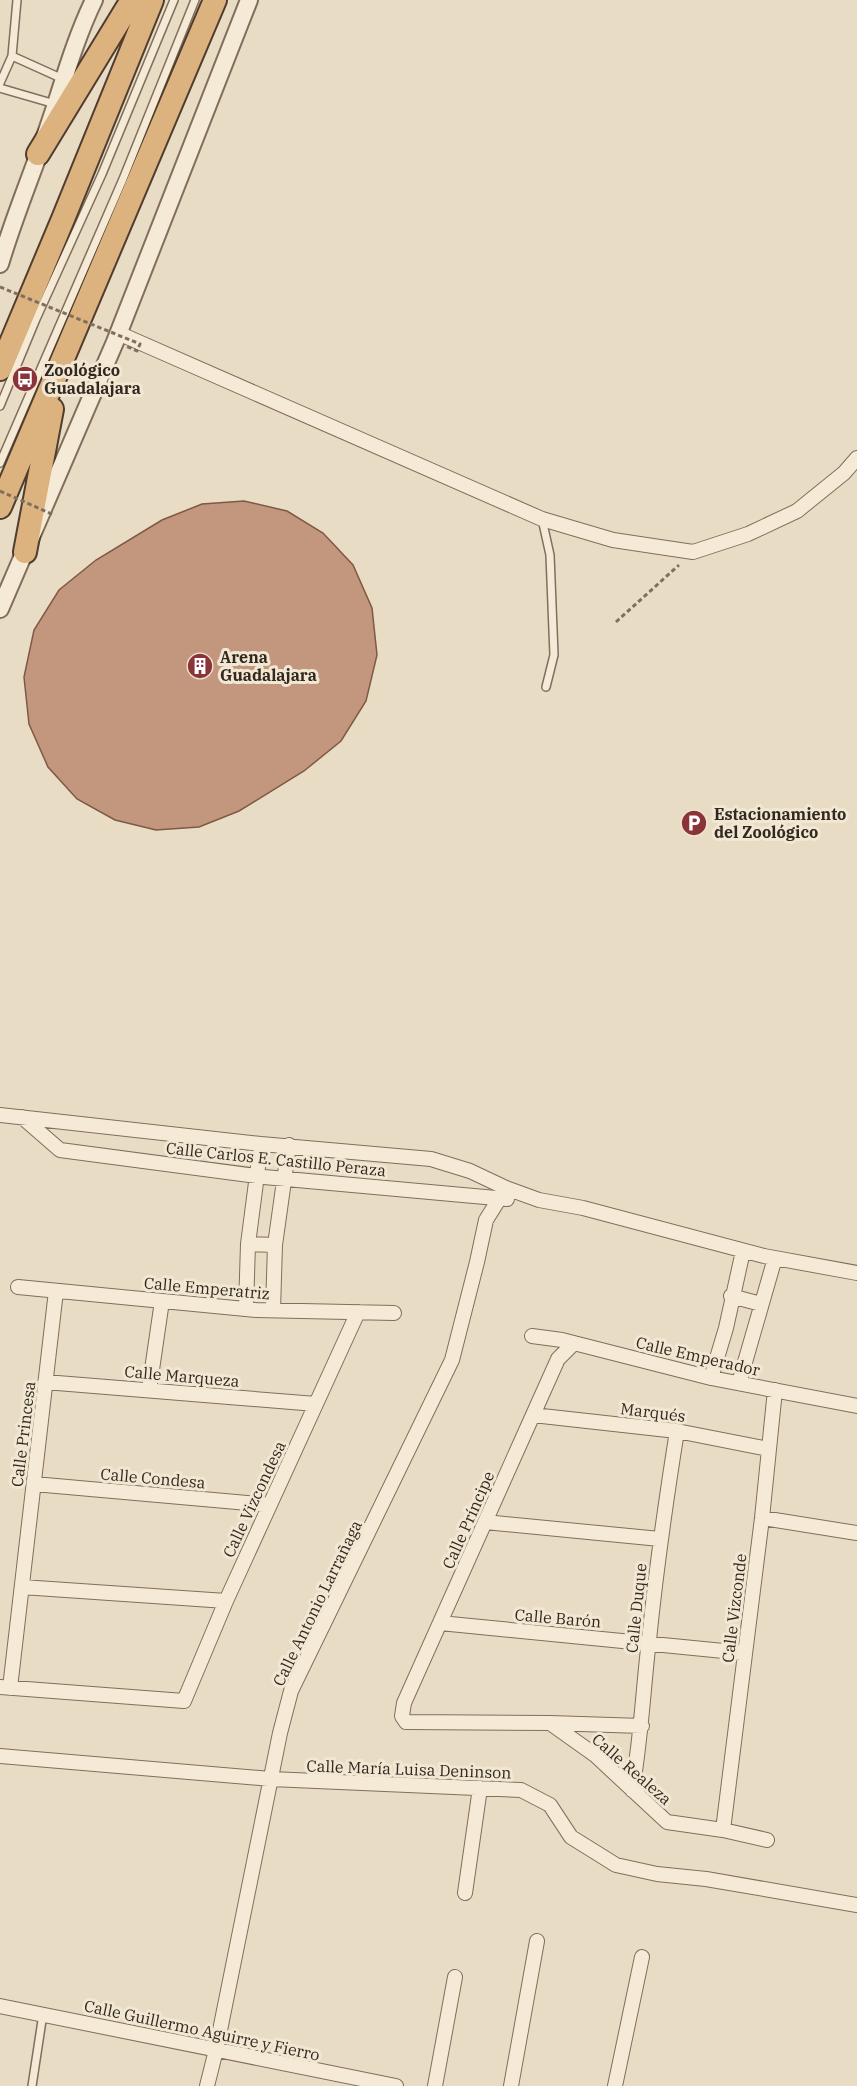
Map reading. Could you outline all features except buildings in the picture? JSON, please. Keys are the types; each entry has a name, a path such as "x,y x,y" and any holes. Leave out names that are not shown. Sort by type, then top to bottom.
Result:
{"highway":[{"path":"38,154 132,0"},
{"path":"0,369 152,0"},
{"path":"0,507 215,0"},
{"path":"25,552 60,368"}],"street":[{"path":"0,264 5,223 38,154 63,79 94,0"},
{"path":"0,609 122,340 249,0"},
{"path":"122,340 542,519 613,540 693,552 748,534 797,510 844,473 857,458"},
{"name":"Calle Carlos E. Castillo Peraza","path":"0,1115 261,1144 431,1158 471,1171 502,1193"},
{"name":"Calle Carlos E. Castillo Peraza","path":"22,1117 60,1150 284,1179 428,1191 502,1193 583,1208 743,1251 857,1273"},
{"path":"246,1308 248,1244 261,1144"},
{"path":"273,1310 275,1245 289,1145"},
{"name":"Calle Antonio Larrañaga","path":"207,2086 291,1691 452,1360 486,1220 502,1193"},
{"path":"248,1244 275,1245"},
{"path":"711,1378 726,1328 731,1296 743,1251"},
{"path":"739,1383 775,1258"},
{"name":"Calle Emperatriz","path":"18,1287 273,1310 394,1313"},
{"name":"Calle Princesa","path":"5,1687 22,1587 56,1291"},
{"path":"731,1296 761,1304"},
{"path":"149,1390 162,1301"},
{"name":"Calle Vizcondesa","path":"5,1687 184,1701 226,1601 358,1312"},
{"name":"Calle Emperador","path":"532,1336 574,1343 711,1378 857,1406"},
{"name":"Calle Príncipe","path":"402,1716 404,1703 558,1359 574,1343"},
{"name":"Calle Marqueza","path":"45,1382 316,1404"},
{"name":"Calle Vizconde","path":"723,1830 776,1390"},
{"name":"Marqués","path":"533,1415 677,1431 768,1449"},
{"name":"Calle Duque","path":"632,1790 642,1726 648,1642 660,1539 677,1431"},
{"name":"Calle Condesa","path":"34,1484 269,1505"},
{"path":"762,1518 857,1533"},
{"path":"485,1522 660,1539"},
{"path":"22,1587 226,1601"},
{"name":"Calle Barón","path":"440,1623 744,1653"},
{"name":"Calle Realeza","path":"402,1716 406,1722 642,1726"},
{"name":"Calle Realeza","path":"550,1723 595,1755 667,1822 723,1830 767,1840"},
{"name":"Calle María Luisa Deninson","path":"0,1756 271,1779 521,1790 550,1805 571,1837 616,1864 657,1874 857,1905"},
{"path":"465,1893 480,1788"},
{"path":"511,2086 537,1941"},
{"path":"615,2086 642,1957"},
{"path":"435,2086 455,1977"},
{"name":"Calle Guillermo Aguirre y Fierro","path":"0,2006 396,2086"}],"lane":[{"path":"0,83 12,56 16,0"},
{"path":"0,406 36,319 102,174 174,0"},
{"path":"0,463 123,179 195,0"},
{"path":"12,56 63,79"},
{"path":"0,88 56,104"},
{"path":"542,519 550,555 554,655 546,687"},
{"path":"32,2086 43,2014"}],"path":[{"path":"0,287 140,344 136,351 122,340"},
{"path":"0,491 54,514"},
{"path":"616,622 693,552"}],"place":[{"name":"Zoológico Guadalajara","path":"25,379"},
{"name":"Arena Guadalajara","path":"200,666"},
{"name":"Estacionamiento del Zoológico","path":"694,823"}]}
